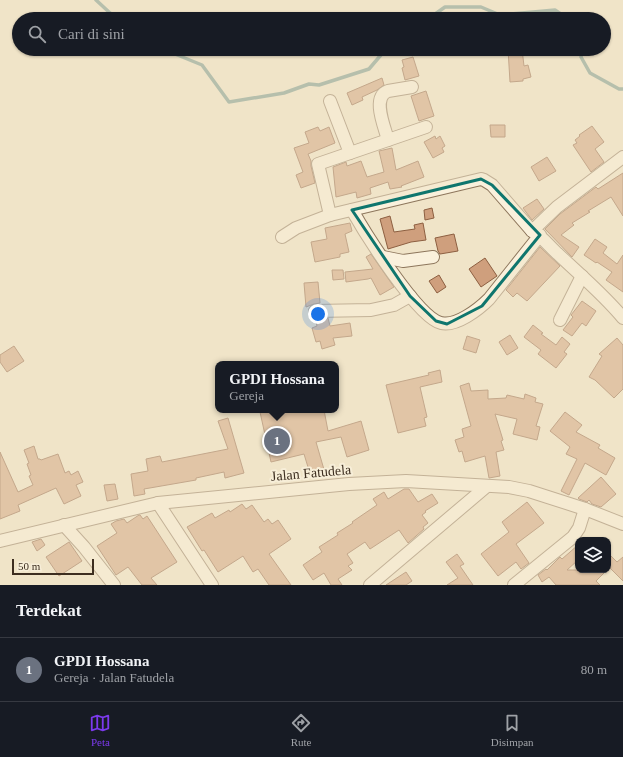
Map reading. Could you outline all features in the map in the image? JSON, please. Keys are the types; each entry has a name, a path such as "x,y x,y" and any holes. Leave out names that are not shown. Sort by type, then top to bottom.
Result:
{"street":[{"path":"388,140 379,106 381,96 388,91 412,87"},
{"path":"330,101 350,153"},
{"path":"330,215 318,164 426,127"},
{"path":"352,210 367,236 410,296 436,322 447,324 472,313 489,299 536,233 557,207 623,157"},
{"path":"282,236 296,228 330,215 394,201 481,179 492,185 536,233 611,303 623,318"},
{"path":"383,257 403,261 433,257"},
{"path":"560,320 582,276"},
{"path":"315,311 371,310 394,305 410,296"},
{"name":"Jalan Fatudela","path":"0,541 158,503 348,484 406,481 487,486 529,491 585,509 623,524"},
{"path":"370,585 487,486"},
{"path":"158,503 212,585"},
{"path":"514,585 573,537 579,528 585,509"},
{"path":"64,525 84,547 114,585"}],"highlighted area":[{"path":"481,179 492,185 540,235 482,306 447,324 436,321 410,296 352,210"}],"building":[{"path":"508,56 523,56 524,66 528,65 531,77 523,79 523,81 510,82"},
{"path":"413,57 419,76 405,80 402,60"},
{"path":"382,78 384,85 362,97 363,100 352,105 347,93"},
{"path":"426,91 434,116 419,121 411,96"},
{"path":"490,125 505,125 505,137 491,137"},
{"path":"592,126 604,142 595,149 604,162 591,172 573,145 577,143 575,140 580,136 579,135"},
{"path":"318,127 320,131 329,127 335,143 308,154 311,161 315,183 301,188 296,175 303,172 294,148 309,143 305,132"},
{"path":"435,136 436,139 440,136 445,146 442,148 444,152 433,158 424,142"},
{"path":"392,148 396,170 418,161 424,177 401,186 402,187 390,189 388,182 370,188 371,194 357,198 356,192 336,197 333,167 346,162 347,166 361,161 367,177 384,172 379,151"},
{"path":"547,157 556,171 539,181 531,167"},
{"path":"623,173 623,216 611,197 572,223 574,225 561,235 579,247 572,257 545,229 560,214 596,187 598,189"},
{"path":"537,199 544,209 532,220 523,208"},
{"path":"432,208 434,218 425,220 424,210"},
{"path":"390,216 394,232 415,229 414,225 423,223 426,240 411,242 388,249 380,219"},
{"path":"350,223 352,231 345,234 349,252 340,254 340,257 315,262 311,242 327,239 325,228"},
{"path":"454,234 458,251 440,254 435,238"},
{"path":"595,239 607,247 603,253 617,264 623,255 623,292 606,280 612,272 584,255"},
{"path":"540,247 560,266 527,301 517,293 513,297 506,290"},
{"path":"371,254 394,287 380,295 371,278 346,282 345,272 373,269 366,257"},
{"path":"485,258 497,276 481,287 469,269"},
{"path":"332,270 343,270 344,279 333,280"},
{"path":"439,275 446,287 437,293 429,281"},
{"path":"318,282 320,303 306,307 304,283"},
{"path":"582,301 596,311 586,326 582,323 572,336 563,330 573,317 571,315"},
{"path":"315,318 328,318 330,326 350,323 352,336 333,338 335,345 322,349 320,341 316,342 312,328 317,326"},
{"path":"533,325 543,333 541,334 556,345 562,337 570,344 564,352 567,354 556,368 538,354 541,350 524,337"},
{"path":"510,335 518,348 507,355 499,342"},
{"path":"467,336 480,340 476,353 463,349"},
{"path":"617,338 623,345 623,389 614,398 595,380 589,377 602,356 599,354"},
{"path":"14,346 24,361 7,372 0,362 0,355"},
{"path":"440,370 442,382 420,387 427,417 424,418 426,426 398,433 386,385 429,375 428,373"},
{"path":"469,383 471,391 488,390 488,399 506,398 507,395 524,399 525,394 536,398 535,402 543,404 536,426 540,427 537,440 513,434 517,419 495,414 503,440 501,441 504,450 496,452 500,476 489,478 485,456 465,462 462,451 459,452 455,440 464,437 462,429 471,426 460,386"},
{"path":"565,412 582,425 576,432 600,445 598,448 615,458 606,475 585,463 569,495 561,491 577,459 566,454 570,447 550,431"},
{"path":"260,413 325,413 328,431 361,421 369,450 347,457 341,437 316,442 325,473 311,477 304,454 271,462"},
{"path":"228,418 244,473 225,478 224,472 196,478 196,480 144,489 145,494 134,496 131,474 148,471 146,459 160,456 162,462 228,449 218,421"},
{"path":"34,446 38,459 41,460 58,454 65,473 69,471 71,475 78,471 83,482 76,485 81,496 64,504 56,488 18,505 20,511 0,519 0,452 18,492 33,485 29,476 31,475 27,464 29,463 24,450"},
{"path":"601,477 616,494 601,507 592,504 589,500 587,502 578,498"},
{"path":"115,484 118,499 107,501 104,485"},
{"path":"404,489 409,489 418,502 432,494 438,503 425,511 426,512 422,515 428,523 423,527 424,529 408,543 399,530 370,549 365,542 347,554 353,563 348,566 352,570 338,579 342,585 331,585 324,573 313,580 303,565 322,552 319,547 338,535 337,533 377,505 373,499 384,492 388,499"},
{"path":"527,502 544,523 516,544 529,563 521,569 516,562 498,576 481,554 509,532 502,522"},
{"path":"242,504 246,509 252,505 264,522 268,519 272,524 278,520 291,539 269,554 291,585 269,585 258,569 253,572 243,556 218,572 204,550 202,551 187,527 212,513 215,518 229,510 230,512"},
{"path":"139,515 143,519 147,516 177,562 151,578 157,585 142,585 128,567 116,575 97,546 117,533 111,524 124,519 127,523"},
{"path":"41,539 45,545 37,551 32,542"},
{"path":"69,542 82,561 59,576 46,557"},
{"path":"575,548 575,563 567,570 575,570 575,573 604,573 596,581 600,585 556,585 549,577 542,582 538,575 546,569 547,570 560,557 562,559"},
{"path":"457,554 464,564 460,566 473,585 447,585 458,578 446,562"},
{"path":"611,556 617,562 623,557 623,581 611,569"},
{"path":"406,572 412,581 406,585 386,585"}],"waterway":[{"path":"96,0 109,12"},
{"path":"438,12 445,7 481,7 493,12"},
{"path":"533,12 555,10 558,12"},
{"path":"180,56 202,65 229,102 284,93 309,84 319,85 369,69 380,56"},
{"path":"581,56 590,73 619,89 623,89"}],"place":[{"name":"GPDI Hossana","path":"277,441"}]}
